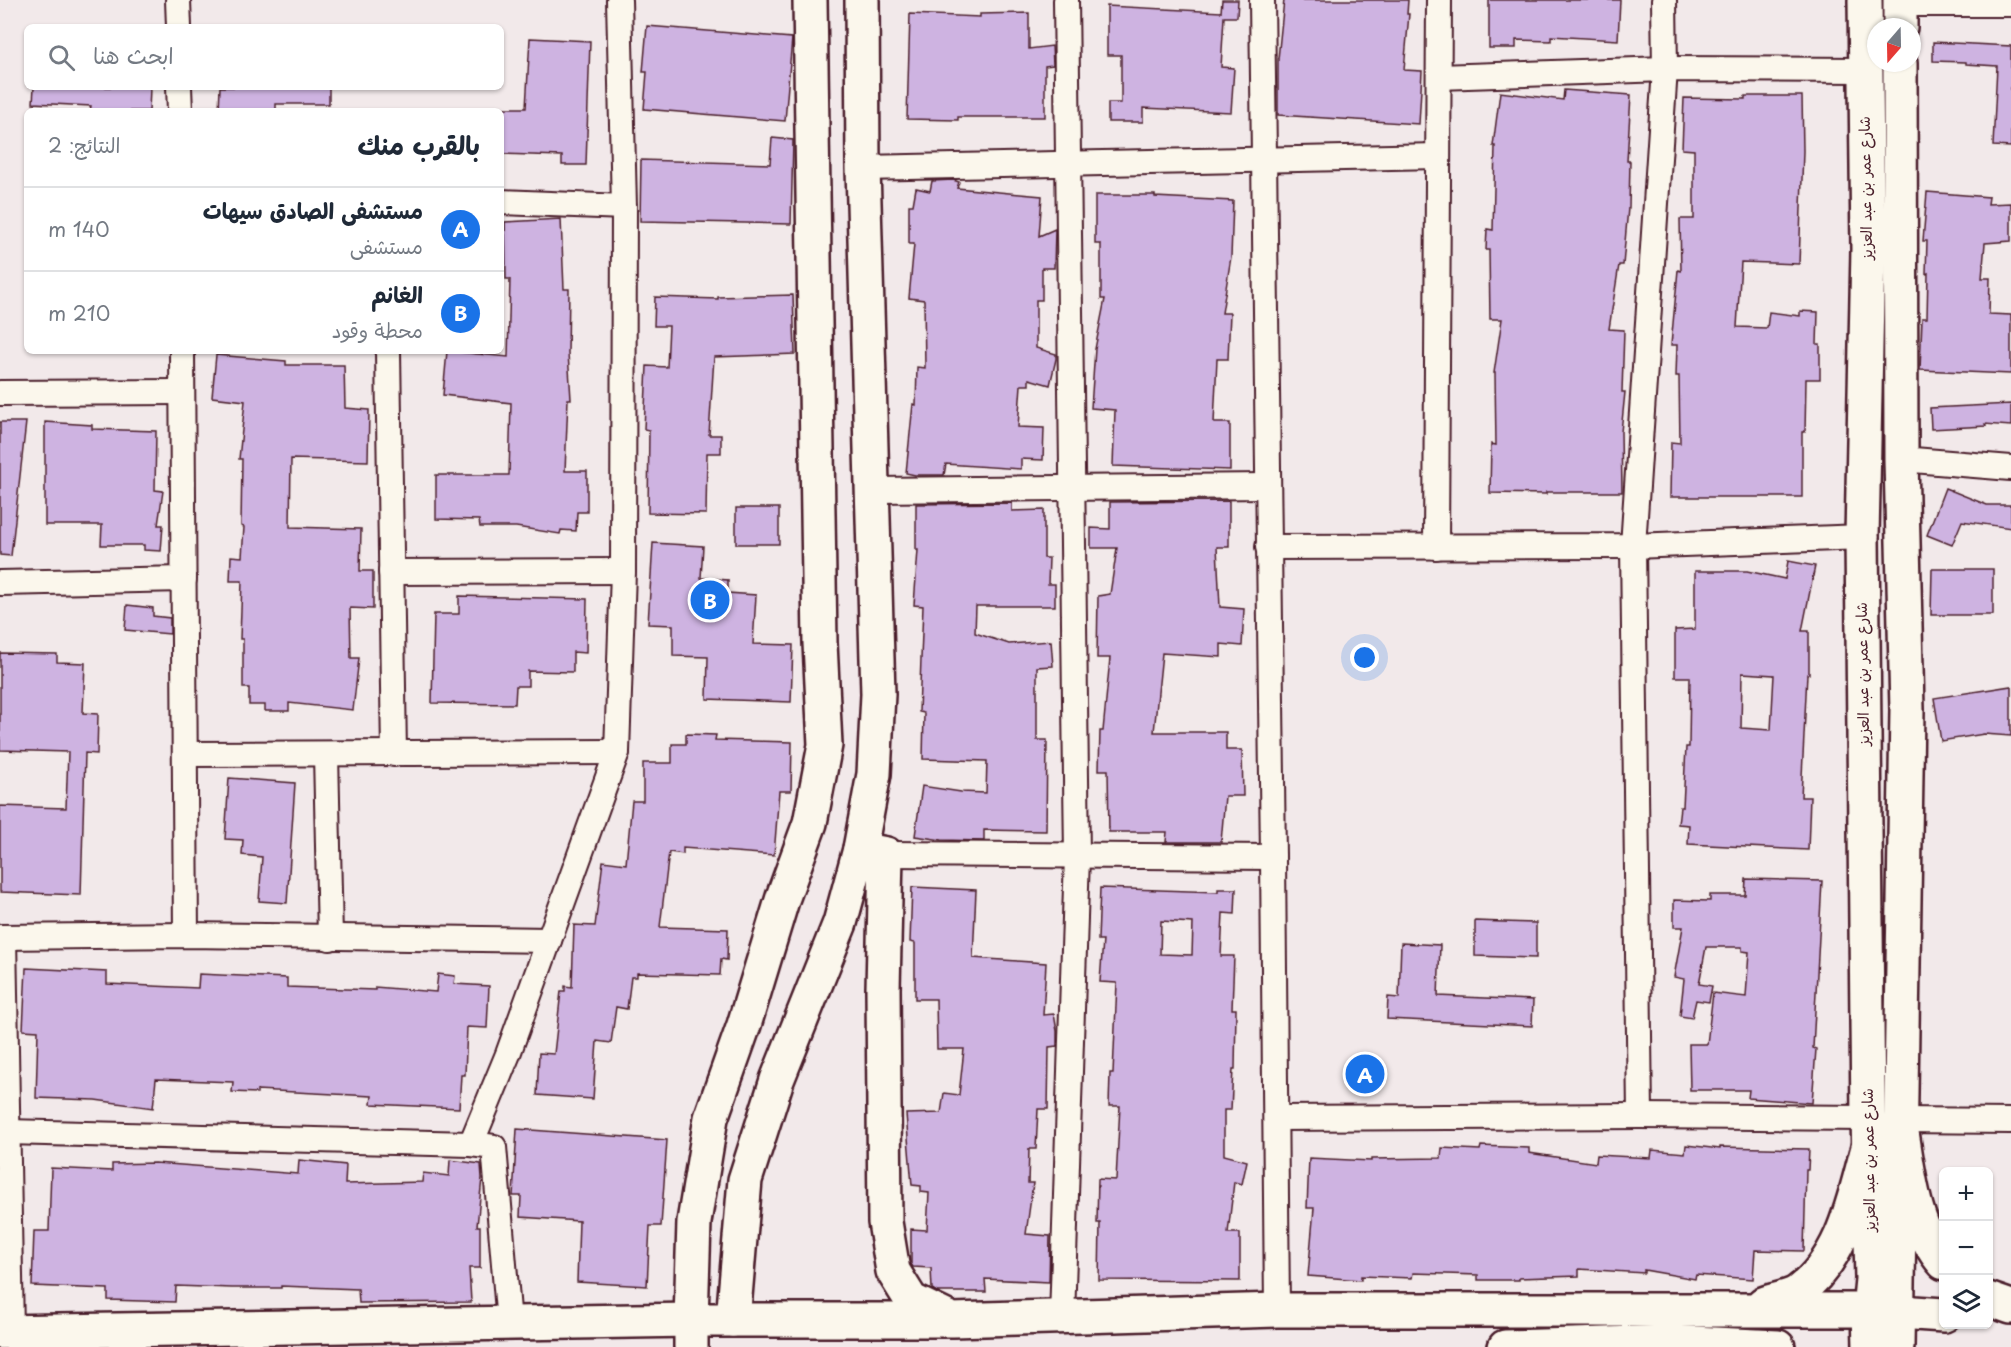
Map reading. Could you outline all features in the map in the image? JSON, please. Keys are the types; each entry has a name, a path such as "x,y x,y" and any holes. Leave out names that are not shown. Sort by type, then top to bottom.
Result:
{"main road":[{"path":"691,1333 694,1222 711,1118 744,1024 783,897 810,823 825,745 820,643 810,0"},
{"path":"862,0 862,168 878,694 873,851 883,989 885,1222 893,1270 911,1300 953,1320"},
{"name":"شارع عمر بن عبد العزيز","path":"1865,0 1868,249 1862,537 1868,1131 1872,1280 1884,1311 1870,1347"},
{"path":"1898,1347 1884,1311 1900,1120 1907,710 1901,459 1900,72"},
{"path":"733,1333 745,1180 777,1080 840,923 873,851"},
{"path":"1900,1120 1915,1203 1934,1252 1939,1258"},
{"path":"1739,1311 1796,1293 1824,1268 1844,1232 1868,1131"},
{"path":"1993,1300 2011,1307"},
{"path":"5,1332 508,1323 691,1333 733,1333 953,1320 1277,1310 1884,1311 1939,1315"},
{"path":"1993,1315 2011,1315"},
{"path":"1505,1347 1675,1345 1778,1347"}],"street":[{"path":"178,0 179,24"},
{"path":"471,1144 508,1054 617,752 622,571 624,207 619,0"},
{"path":"1062,1318 1077,856 1066,0"},
{"path":"1262,0 1277,1310"},
{"path":"1436,547 1439,0"},
{"path":"1640,1116 1633,546 1665,69 1664,0"},
{"path":"1900,10 2011,4"},
{"path":"1439,77 1665,69 1865,70"},
{"path":"179,90 180,108"},
{"path":"862,168 1438,156"},
{"path":"504,202 624,207"},
{"path":"182,354 186,935"},
{"path":"388,354 394,754"},
{"path":"0,393 182,392"},
{"path":"1901,459 2011,468"},
{"path":"873,490 1073,486 1268,486"},
{"path":"1268,547 1633,546 1862,537"},
{"path":"391,572 622,571"},
{"path":"0,583 184,579"},
{"path":"185,754 617,752"},
{"path":"326,754 330,938"},
{"path":"873,851 1077,856 1273,857"},
{"path":"5,1332 7,1132 2,937 186,935 549,940"},
{"path":"1276,1118 1640,1116 1868,1131"},
{"path":"1900,1120 2011,1121"},
{"path":"7,1132 471,1144 494,1147 508,1323"}],"building":[{"path":"1222,0 1238,0 1237,17 1224,17 1221,67 1234,68 1231,112 1143,108 1143,122 1108,122 1108,103 1121,103 1121,55 1107,55 1107,6 1221,12"},
{"path":"1284,0 1408,0 1404,70 1422,71 1419,124 1278,115 1278,59"},
{"path":"1489,0 1620,0 1618,40 1551,36 1551,41 1516,40 1516,48 1489,48"},
{"path":"1029,13 1029,49 1052,46 1053,65 1045,66 1045,117 907,119 910,14 980,17 980,14"},
{"path":"647,26 792,38 785,121 644,109 647,72 643,72"},
{"path":"530,38 590,41 586,165 562,165 562,156 504,154 504,108 526,108"},
{"path":"1933,42 2011,46 2011,147 1993,146 1997,66 1933,61"},
{"path":"34,90 150,90 149,108 91,108 91,106 33,103"},
{"path":"220,90 329,90 329,104 276,104 276,108 219,108"},
{"path":"1564,90 1631,95 1627,161 1630,161 1629,208 1623,265 1619,265 1609,329 1624,330 1622,492 1490,493 1491,444 1496,445 1494,373 1502,319 1490,319 1489,250 1486,250 1487,229 1493,230 1495,146 1493,146 1500,92 1563,100"},
{"path":"1745,96 1802,96 1803,151 1799,264 1741,262 1737,327 1767,328 1769,312 1800,316 1800,311 1818,312 1817,344 1820,344 1820,379 1806,379 1805,432 1802,432 1802,497 1670,497 1671,442 1680,443 1679,376 1676,376 1677,345 1671,345 1678,270 1681,271 1680,219 1694,219 1694,150 1682,149 1684,98 1745,99"},
{"path":"772,138 793,140 791,224 640,221 641,160 770,164"},
{"path":"932,181 959,182 957,188 1042,196 1039,236 1055,229 1054,268 1042,268 1042,300 1036,300 1036,348 1056,354 1056,359 1050,385 1029,379 1029,385 1021,385 1018,427 1044,428 1043,460 1021,459 1021,469 946,464 944,475 915,475 906,473 913,404 916,405 917,367 925,368 924,300 909,298 914,244 909,244 909,205 913,205 916,188 930,191"},
{"path":"1927,192 1989,197 1988,204 2011,203 2011,241 1985,243 1982,278 1990,278 1989,314 2011,315 2011,374 1920,370 1922,318 1927,318 1927,241 1923,241"},
{"path":"1095,195 1155,195 1155,197 1233,201 1231,257 1222,313 1230,313 1228,359 1217,359 1214,423 1230,423 1230,470 1113,466 1115,410 1091,408 1095,349 1105,299 1101,299 1101,244 1095,244"},
{"path":"561,219 564,289 569,289 568,353 571,399 568,399 565,471 587,471 587,512 577,512 576,531 561,530 560,534 516,527 480,527 479,520 436,519 436,475 509,475 511,403 443,395 447,354 508,357 510,279 506,279 505,222"},
{"path":"793,295 795,354 714,357 709,435 721,435 721,453 707,453 706,514 648,513 649,430 644,429 647,366 667,367 669,326 654,326 655,297 718,299 718,297"},
{"path":"216,355 286,361 286,365 344,365 345,408 369,410 368,461 291,459 290,527 361,529 360,571 373,571 373,609 350,608 351,658 359,658 353,710 289,703 289,711 265,711 265,705 249,705 249,688 243,688 243,639 240,639 242,581 230,581 231,556 242,557 244,527 241,526 242,459 239,459 245,401 212,397"},
{"path":"2011,404 2011,426 1985,424 1986,426 1931,429 1930,408"},
{"path":"0,422 26,422 11,556 0,555"},
{"path":"45,422 92,425 92,429 156,431 155,490 163,491 158,525 163,525 161,551 144,550 144,545 101,545 102,525 45,525"},
{"path":"1945,488 1987,505 2011,505 2011,528 1962,521 1952,545 1927,535"},
{"path":"1229,501 1229,547 1217,547 1220,607 1244,609 1242,646 1221,644 1221,657 1162,653 1154,732 1226,732 1226,750 1242,750 1243,796 1225,796 1221,842 1166,842 1167,832 1109,832 1108,770 1099,770 1100,731 1103,731 1110,658 1097,658 1098,596 1110,594 1117,548 1091,548 1091,528 1110,529 1110,502"},
{"path":"1012,503 1012,511 1044,510 1044,558 1049,558 1048,584 1055,584 1055,606 976,606 975,633 1009,644 1051,641 1053,666 1037,667 1037,740 1047,740 1046,831 984,830 984,841 942,840 915,836 922,786 986,793 987,761 923,759 924,713 919,712 923,606 914,605 918,550 916,550 916,504"},
{"path":"736,508 779,508 779,544 736,544"},
{"path":"653,543 703,546 701,578 728,580 728,593 756,595 753,644 793,645 791,702 707,699 708,657 673,656 673,625 648,624"},
{"path":"1788,561 1815,566 1802,631 1809,631 1809,674 1807,674 1801,797 1810,797 1808,850 1688,844 1689,825 1678,824 1680,807 1683,807 1686,747 1689,747 1690,677 1675,677 1675,630 1695,629 1695,571 1747,571 1785,579","holes":["1742,673 1774,675 1771,730 1741,728"]},
{"path":"1932,569 1993,569 1993,615 1931,615"},
{"path":"459,596 587,599 586,653 573,652 573,672 528,671 528,686 516,686 515,704 432,703 434,614 459,614"},
{"path":"127,605 153,608 153,616 170,618 170,634 125,630"},
{"path":"0,653 57,654 57,662 85,663 83,713 98,714 97,754 85,753 81,895 0,892 0,806 66,808 68,752 0,750"},
{"path":"2011,686 2011,736 1984,734 1941,741 1934,698"},
{"path":"686,734 716,735 715,740 792,742 791,791 779,791 774,855 683,848 683,854 669,852 660,927 728,929 727,960 721,959 720,975 637,973 637,977 631,977 627,1009 616,1007 611,1043 597,1041 593,1099 537,1095 539,1053 554,1054 561,991 565,991 565,986 572,987 574,925 595,926 603,861 626,864 632,801 643,801 643,763 672,763 672,744 686,744"},
{"path":"229,778 295,783 287,903 259,901 262,857 242,855 243,840 225,839"},
{"path":"1746,879 1822,881 1812,1103 1748,1098 1749,1090 1690,1090 1689,1044 1707,1044 1713,993 1746,997 1749,952 1742,951 1742,947 1706,947 1699,984 1712,986 1709,1002 1696,1000 1692,1018 1680,1016 1684,979 1674,977 1683,927 1674,927 1674,900 1710,901 1710,895 1745,895"},
{"path":"912,887 976,890 973,958 1046,963 1043,1015 1054,1014 1057,1046 1049,1047 1048,1109 1038,1109 1036,1149 1029,1149 1028,1183 1033,1183 1026,1234 1050,1236 1049,1282 985,1279 986,1292 937,1292 932,1289 931,1268 913,1267 911,1264 911,1229 927,1230 929,1193 921,1192 921,1186 912,1185 906,1114 941,1113 944,1093 959,1095 964,1049 937,1049 936,999 915,999 915,943 910,942"},
{"path":"1100,888 1218,892 1218,889 1236,889 1235,914 1223,913 1221,956 1234,956 1232,1009 1236,1009 1235,1069 1233,1069 1231,1110 1224,1110 1224,1155 1247,1161 1242,1184 1234,1182 1228,1233 1240,1233 1240,1281 1099,1280 1098,1179 1116,1180 1120,1106 1109,1106 1110,1073 1113,1073 1117,983 1100,982 1103,940 1098,940","holes":["1161,921 1193,923 1192,955 1160,954"]},
{"path":"1475,921 1536,923 1536,958 1475,956"},
{"path":"1401,943 1440,945 1438,996 1533,1000 1532,1026 1387,1019 1388,997 1399,998"},
{"path":"26,968 107,972 107,984 198,988 199,974 287,978 287,987 375,990 375,987 436,992 438,974 455,976 454,984 489,986 487,1028 467,1027 465,1075 461,1075 459,1108 371,1104 372,1096 257,1090 257,1093 232,1092 233,1082 156,1079 153,1108 95,1100 36,1098 38,1031 23,1030"},
{"path":"517,1129 667,1140 661,1226 650,1226 647,1286 577,1282 579,1221 520,1217 521,1196 513,1196"},
{"path":"1686,1145 1720,1149 1720,1147 1809,1149 1808,1170 1806,1170 1804,1251 1755,1250 1753,1279 1696,1275 1695,1279 1644,1270 1644,1273 1579,1269 1579,1276 1519,1278 1519,1280 1478,1280 1478,1275 1413,1273 1412,1278 1361,1276 1361,1280 1308,1276 1314,1208 1307,1208 1309,1158 1371,1161 1371,1159 1441,1158 1442,1148 1480,1150 1481,1146 1529,1148 1529,1153 1596,1163 1597,1155 1651,1158 1652,1150 1685,1153"},
{"path":"299,1160 346,1165 345,1184 422,1182 423,1173 449,1176 450,1160 481,1164 482,1178 477,1226 480,1226 480,1268 469,1268 471,1302 359,1303 358,1289 281,1286 281,1288 232,1288 176,1286 175,1302 108,1300 108,1289 32,1286 34,1231 49,1231 51,1168 112,1171 112,1164 155,1163 298,1174"}],"place":[{"name":"الغانم","path":"710,600"},
{"name":"مستشفى الصادق سيهات","path":"1365,1074"}]}
